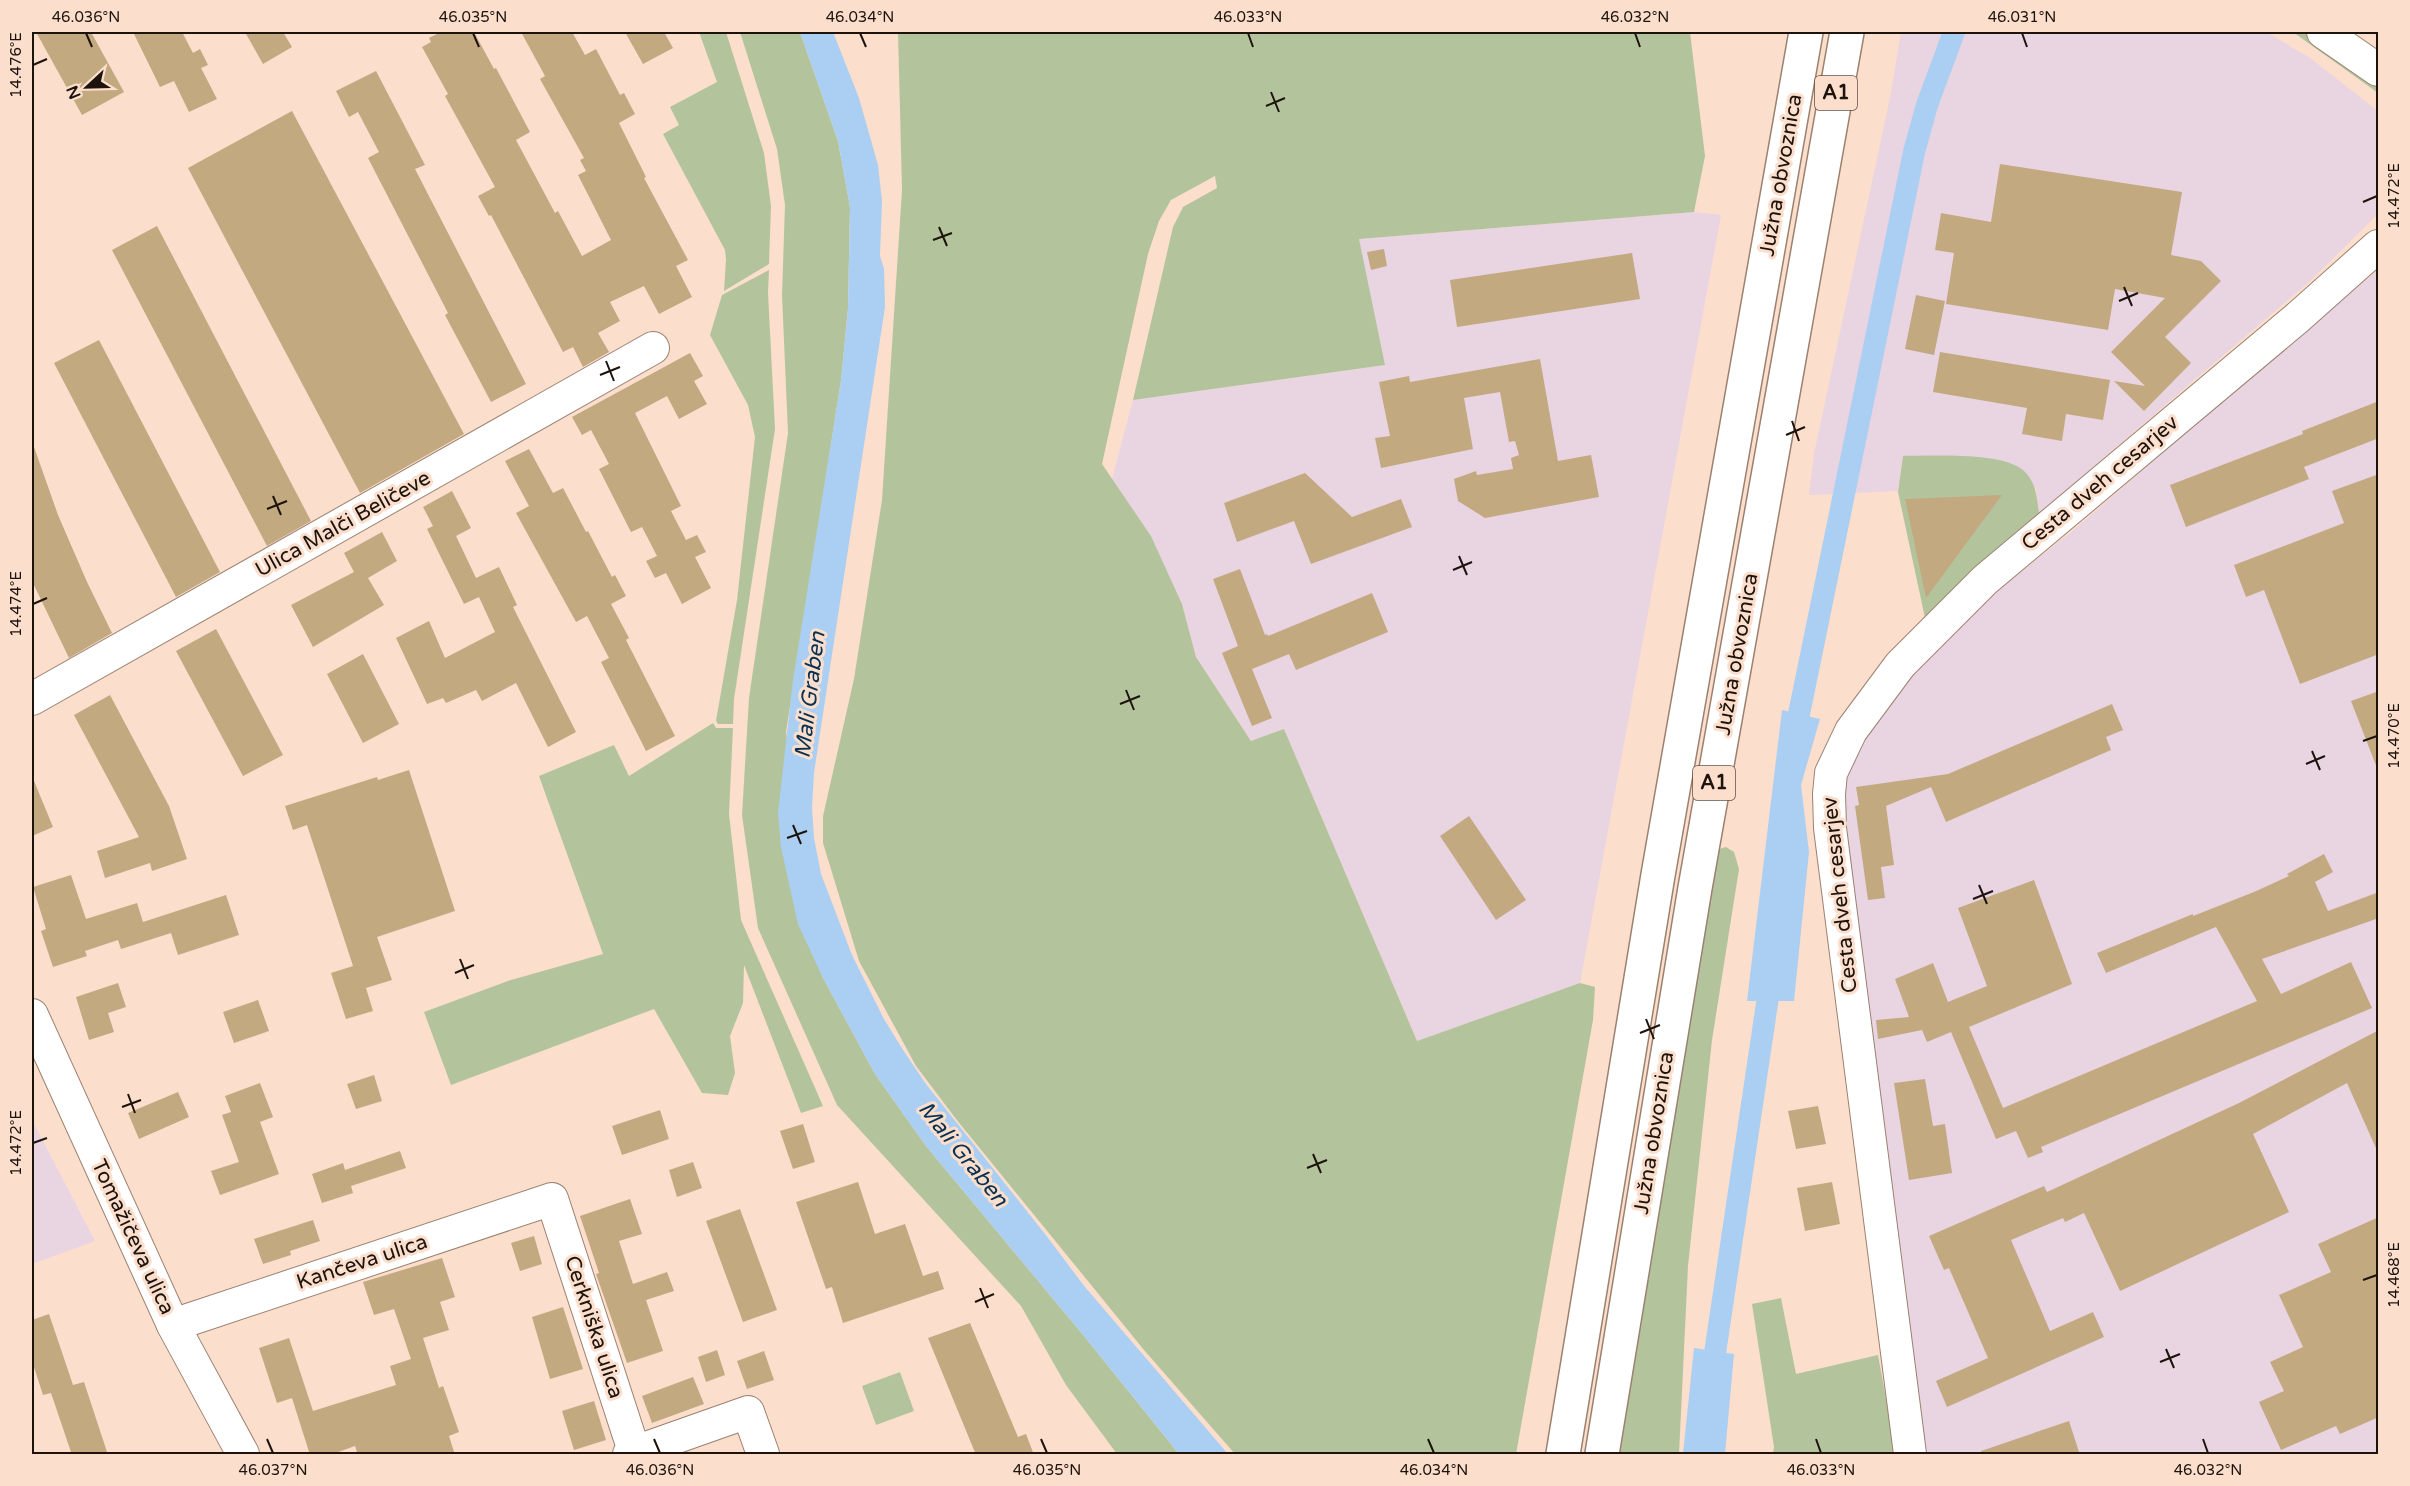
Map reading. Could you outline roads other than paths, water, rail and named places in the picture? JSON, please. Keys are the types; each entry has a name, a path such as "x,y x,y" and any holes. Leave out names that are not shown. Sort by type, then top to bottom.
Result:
{"highway":[{"name":"Južna obvoznica","path":"1563,1455 1658,875 1806,32"},
{"name":"Južna obvoznica","path":"1602,1455 1695,888 1847,32"}],"street":[{"path":"2323,32 2379,70"},
{"name":"Cesta dveh cesarjev","path":"1910,1455 1830,828 1831,773 1851,731 1900,665 1985,580 2379,246"},
{"name":"Ulica Malči Beličeve","path":"32,699 653,348"},
{"name":"Tomažičeva ulica","path":"32,1015 173,1325 243,1455"},
{"name":"Kančeva ulica","path":"173,1325 552,1198"},
{"name":"Cerkniška ulica","path":"552,1198 633,1454"},
{"path":"633,1454 748,1412 763,1455"}],"water":[{"name":"Mali Graben","path":"800,32 833,32 859,98 878,165 882,201 880,256 884,269 885,307 814,773 812,807 814,838 821,874 852,955 884,1019 926,1084 1085,1287 1228,1454 1179,1454 926,1146 875,1074 822,976 798,924 781,847 778,813 793,680 841,381 848,308 850,207 838,141"},
{"path":"1782,710 1820,719 1801,785 1809,852 1794,1001 1747,1001"},
{"path":"1694,1348 1734,1354 1725,1454 1683,1454"}],"waterway":[{"path":"1796,743 1799,714 1914,152 1927,105 1954,32"},
{"path":"1711,1380 1772,970"}]}
